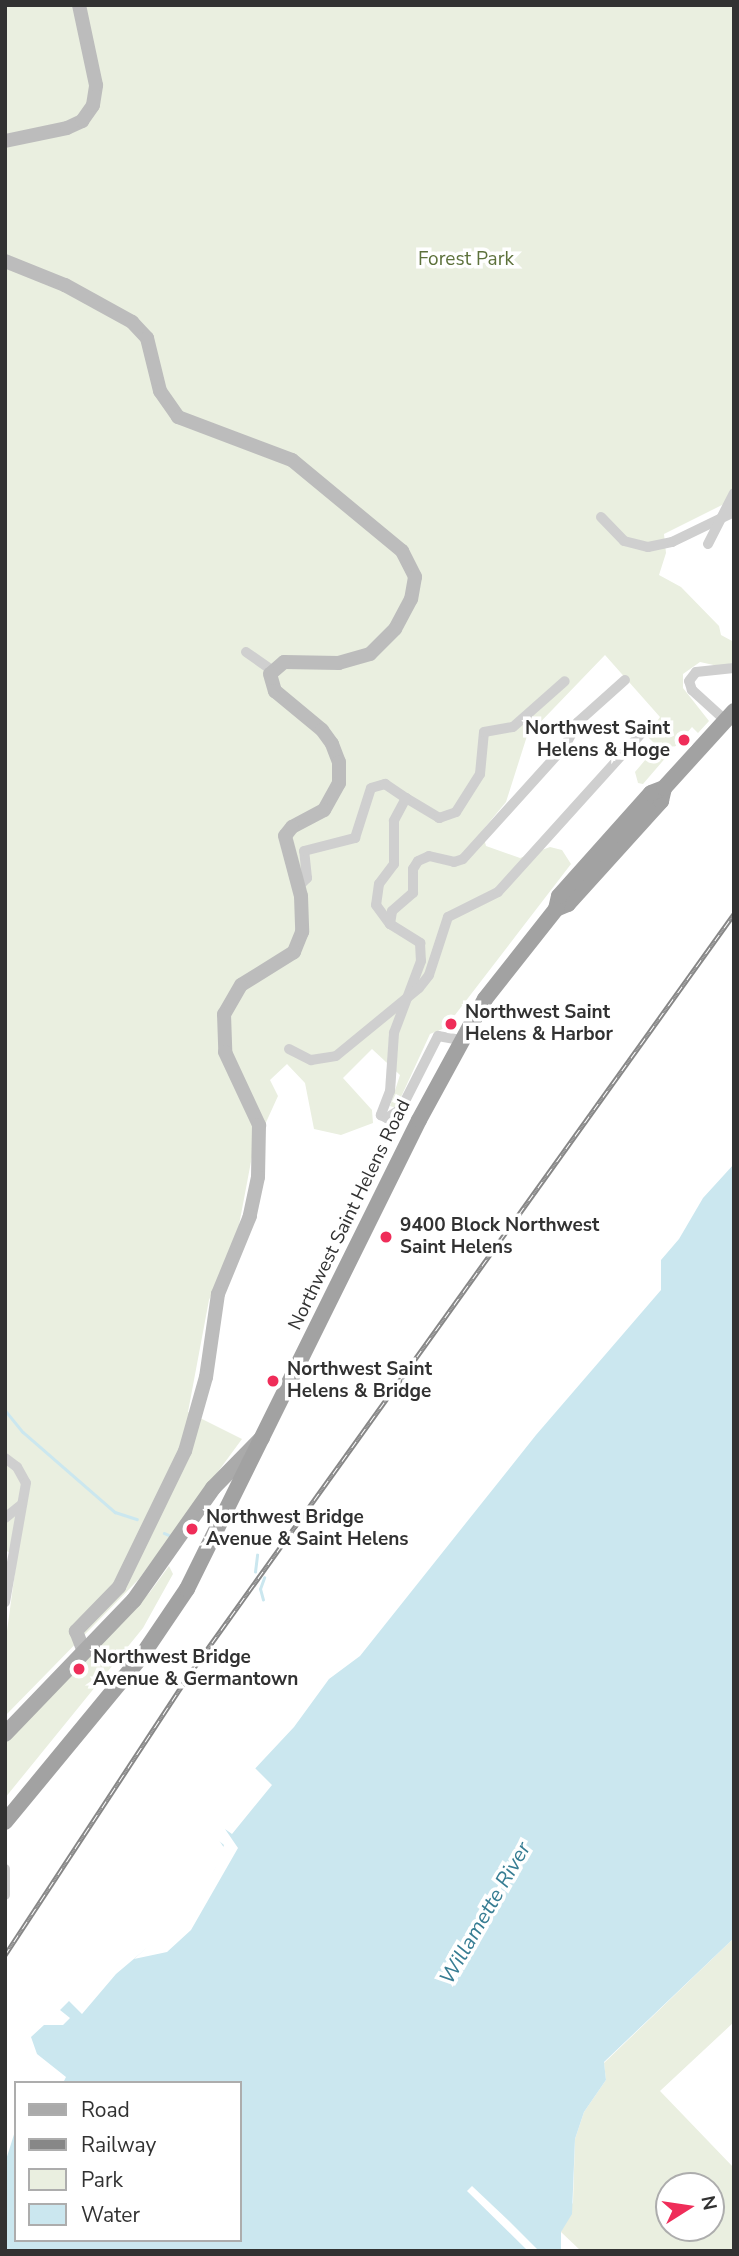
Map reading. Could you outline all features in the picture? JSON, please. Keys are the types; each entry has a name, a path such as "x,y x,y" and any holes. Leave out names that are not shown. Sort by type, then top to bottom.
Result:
{"highway":[{"name":"Northwest Saint Helens Road","path":"5,1822 142,1657 187,1589 267,1435 461,1040 485,999 556,908 559,896 651,793 664,788 729,716"}],"main road":[{"path":"5,141 67,128 82,121 93,105 96,85 79,5"},
{"path":"5,261 65,285 132,322 147,338 160,391 178,417 292,460 409,559 415,578 411,599 377,649 349,662 288,661 272,670 275,691 322,730 339,762 339,783 330,804 285,836 300,885 302,932 294,952 241,985 222,1025 225,1052 255,1109 258,1177 241,1247 218,1294 198,1408 173,1479 125,1578 76,1631 84,1652"},
{"path":"5,1734 134,1600 195,1514 246,1451 267,1435"},
{"path":"195,1514 211,1509 226,1513"}],"street":[{"path":"708,544 734,493"},
{"path":"601,517 624,541 648,547 671,542 734,512"},
{"path":"246,652 272,670"},
{"path":"729,716 692,690 689,681 696,672 734,668"},
{"path":"390,925 392,911 413,893 413,869 418,861 434,856 454,862 466,856 565,746 578,722 625,680"},
{"path":"300,885 307,878 304,851 355,838 371,788 385,784 439,818 456,812 480,774 484,732 513,727 565,681"},
{"path":"289,1049 311,1060 335,1056 404,1000 429,975 448,917 498,892 641,734"},
{"path":"406,798 394,821 394,864 379,884 376,899 390,925 421,947 421,961 404,1000 394,1033 390,1091 380,1110 383,1117 401,1109 436,1038 442,1035 461,1040"},
{"path":"5,1458 18,1466 26,1483 5,1602"},
{"path":"5,1518 22,1504"},
{"path":"5,1869 5,1895"}],"green space":[{"name":"Forest Park","path":"5,5 734,5 734,499 664,534 666,553 659,575 681,587 719,626 721,635 734,642 734,663 718,666 700,662 683,674 683,688 709,721 698,733 692,727 643,784 638,783 635,772 657,746 647,736 660,717 605,655 527,736 506,802 482,831 486,846 520,858 550,847 562,850 571,864 445,1028 430,1034 396,1108 390,1106 400,1075 372,1049 343,1078 372,1110 373,1123 341,1135 314,1129 305,1083 287,1064 270,1080 278,1096 253,1151 236,1241 209,1300 188,1412 242,1439 139,1579 5,1716 5,1646 17,1557 5,1550"},
{"path":"169,1566 173,1574 143,1628 5,1798 5,1739 150,1592"},
{"path":"734,1938 734,2022 660,2091 734,2168 734,2251 581,2251 561,2232 573,2202 575,2139 584,2112 606,2080 604,2063"}],"water":[{"name":"Willamette River","path":"734,1164 734,1938 604,2062 606,2080 584,2112 575,2139 572,2214 561,2232 561,2251 5,2251 5,2163 14,2134 14,2242 242,2242 242,2081 64,2081 66,2077 37,2054 31,2037 44,2025 63,2025 70,2018 60,2010 69,2001 82,2014 116,1974 187,1914 226,1851 212,1829 252,1772 294,1727 329,1679 360,1656 536,1435 661,1290 661,1260 679,1239 703,1198"}],"pier":[{"path":"254,1767 272,1785 232,1834 225,1829 238,1848 191,1930 167,1952 134,1959 187,1911 215,1868 224,1845 212,1835 210,1818"},
{"path":"472,2186 539,2251 528,2251 467,2191"}],"waterway":[{"path":"5,1410 23,1432 115,1512 137,1519"},
{"path":"164,1533 169,1535"},
{"path":"255,1572 257,1555"},
{"path":"263,1600 260,1589 264,1578"}],"railway":[{"path":"5,1955 193,1669 734,914"}],"place":[{"name":"Northwest Saint Helens & Hoge","path":"684,740"},
{"name":"Northwest Saint Helens & Harbor","path":"451,1024"},
{"name":"9400 Block Northwest Saint Helens","path":"386,1237"},
{"name":"Northwest Saint Helens & Bridge","path":"273,1381"},
{"name":"Northwest Bridge Avenue & Saint Helens","path":"192,1529"},
{"name":"Northwest Bridge Avenue & Germantown","path":"79,1669"}]}
